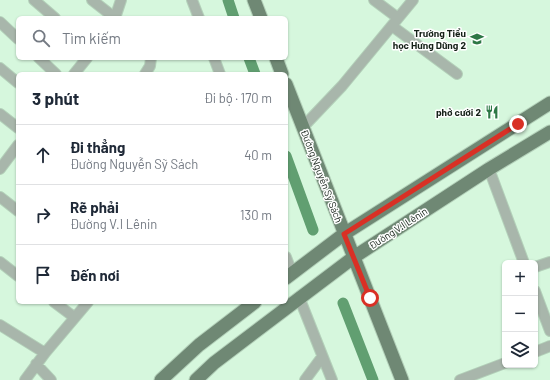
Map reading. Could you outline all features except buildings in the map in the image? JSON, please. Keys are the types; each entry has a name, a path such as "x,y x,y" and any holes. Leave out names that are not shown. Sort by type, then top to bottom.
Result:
{"main road":[{"path":"254,0 260,16"},
{"path":"277,60 281,72"},
{"name":"Đường Nguyễn Sỹ Sách","path":"288,89 402,380"},
{"path":"289,276 344,234 548,108"},
{"name":"Đường V.I Lênin","path":"196,380 214,363 299,297 354,257 489,169 550,132"},
{"path":"161,380 199,345 252,304"}],"street":[{"path":"34,0 53,16"},
{"path":"92,0 112,16"},
{"path":"115,16 122,0"},
{"path":"192,0 198,16"},
{"path":"374,0 395,22 457,74"},
{"path":"303,127 342,86 413,0"},
{"path":"0,22 16,37"},
{"path":"41,60 54,72"},
{"path":"76,72 85,60"},
{"path":"146,72 152,60"},
{"path":"215,60 219,72"},
{"path":"0,68 16,81"},
{"path":"0,114 16,126"},
{"path":"0,169 4,158 16,147"},
{"path":"489,169 523,260"},
{"path":"0,197 16,209"},
{"path":"0,262 16,274"},
{"path":"538,266 550,262"},
{"path":"537,296 550,331"},
{"path":"299,297 332,380"},
{"path":"57,304 74,317"},
{"path":"25,380 36,364 86,304"},
{"path":"0,325 45,353"},
{"path":"538,351 550,346"},
{"path":"305,380 322,357"},
{"path":"36,364 51,380"},
{"path":"460,380 502,364"}],"waterway":[{"path":"228,0 233,16"},
{"path":"250,60 254,72"},
{"path":"288,161 313,230"},
{"path":"343,303 373,380"}],"place":[{"name":"Trường Tiểu học Hưng Dũng 2","path":"477,39"},
{"name":"phở cười 2","path":"492,112"}],"route":[{"path":"370,298 344,234 518,124"}]}
